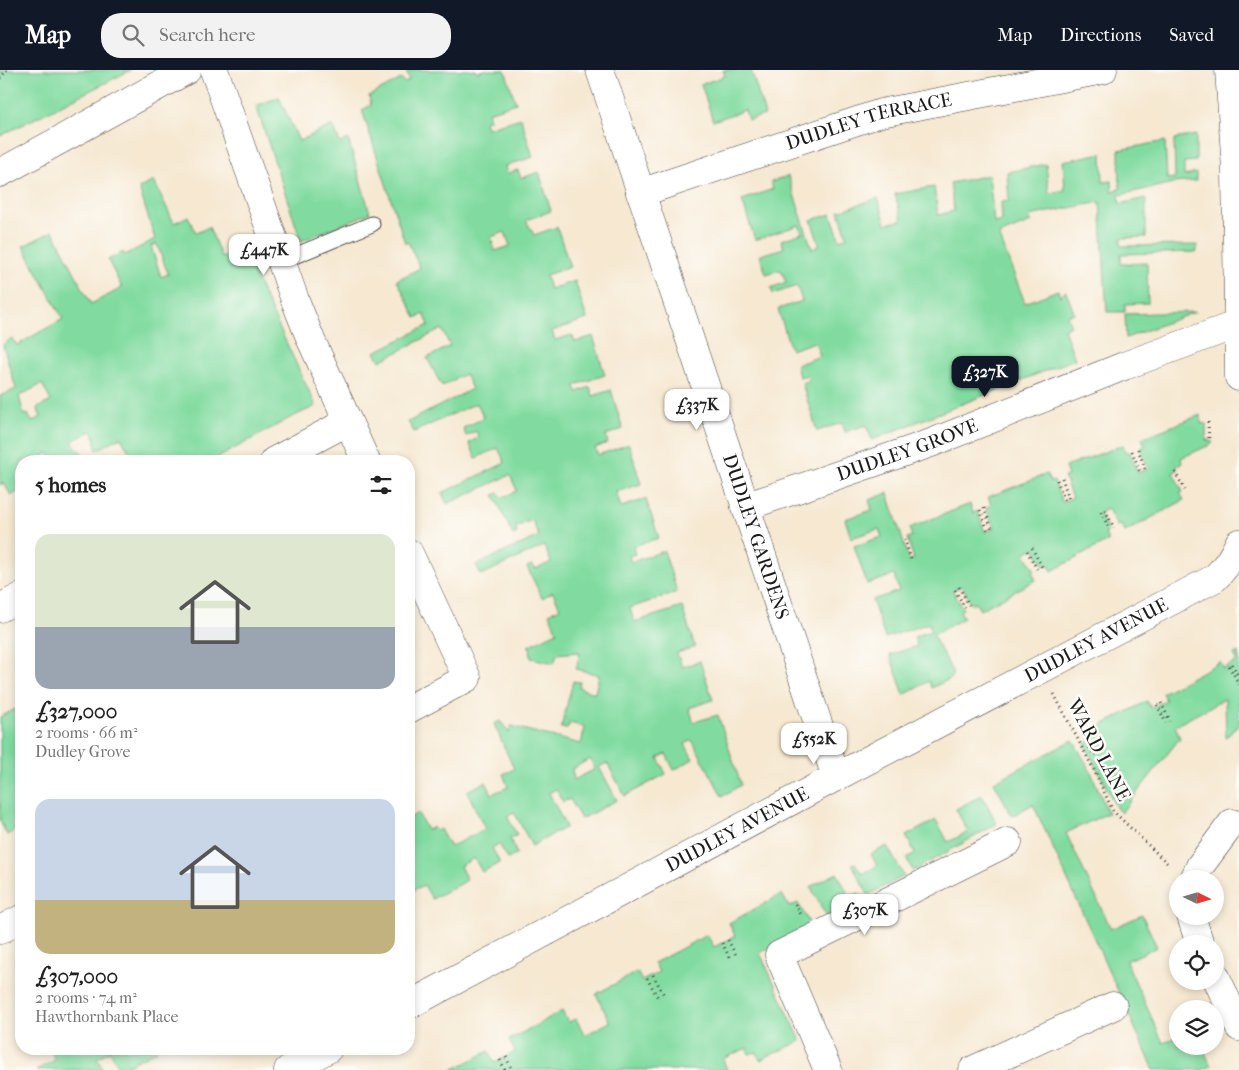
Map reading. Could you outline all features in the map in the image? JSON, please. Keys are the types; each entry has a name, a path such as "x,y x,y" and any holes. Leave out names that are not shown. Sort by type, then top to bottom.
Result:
{"street":[{"path":"0,173 187,70"},
{"path":"214,70 295,300 363,455"},
{"name":"DUDLEY GARDENS","path":"600,70 836,778"},
{"name":"DUDLEY TERRACE","path":"640,193 881,113 1103,70"},
{"path":"1229,70 1236,169 1239,377"},
{"name":"DUDLEY GROVE","path":"745,507 931,443 1124,366 1238,324"},
{"path":"285,455 347,422"},
{"name":"DUDLEY AVENUE","path":"415,1002 1214,578 1226,568 1234,556 1239,543"},
{"path":"415,566 467,678 415,706"},
{"path":"0,608 15,599"},
{"path":"1193,870 1200,866 1232,823"},
{"path":"828,1070 779,955 1008,842"},
{"path":"0,930 15,921"},
{"path":"1222,990 1239,1027"},
{"path":"973,1070 1113,1006"},
{"path":"288,1070 317,1055"}],"lane":[{"path":"282,261 372,224"}],"path":[{"path":"0,78 7,70"},
{"path":"1208,422 1209,440"},
{"path":"1138,449 1145,470"},
{"path":"1132,451 1140,472"},
{"path":"1175,472 1185,490"},
{"path":"1062,478 1069,499"},
{"path":"1057,480 1064,501"},
{"path":"984,508 992,529"},
{"path":"980,510 988,531"},
{"path":"1105,510 1114,528"},
{"path":"1101,512 1110,530"},
{"path":"904,539 912,560"},
{"path":"1032,548 1042,567"},
{"path":"1027,551 1037,569"},
{"path":"960,587 969,605"},
{"path":"955,590 965,608"},
{"path":"1238,684 1231,665 1239,677"},
{"name":"WARD LANE","path":"1041,670 1094,770 1113,811 1179,870"},
{"path":"1157,705 1168,722 1161,703"},
{"path":"1087,743 1094,755 1102,750"},
{"path":"728,940 737,957"},
{"path":"722,943 731,960"},
{"path":"653,975 664,995"},
{"path":"648,978 658,998"},
{"path":"506,1057 512,1070"},
{"path":"500,1060 505,1070"}],"green space":[{"path":"0,70 131,70 0,136"},
{"path":"406,70 476,70 477,72 505,70 516,103 488,112 490,119 485,121 487,128 521,118 533,157 505,166 507,173 518,170 521,178 539,172 551,211 526,220 534,235 557,227 570,267 546,275 550,289 575,281 587,319 552,331 555,340 572,335 575,342 593,336 605,375 575,385 577,392 590,387 593,396 611,390 623,429 606,435 608,443 595,448 598,455 629,444 641,484 616,492 621,507 646,499 659,538 633,546 635,554 629,556 631,562 664,551 677,592 630,608 634,622 682,607 695,647 677,653 682,667 700,661 713,700 689,708 694,722 718,715 741,785 722,796 692,740 685,744 693,759 674,770 666,754 658,758 666,774 625,796 607,763 599,767 617,800 581,819 570,799 563,802 556,789 549,793 566,827 532,846 514,812 507,816 517,835 510,839 517,854 508,859 499,844 492,848 500,863 482,872 474,858 460,866 467,880 432,899 424,885 415,889 415,815 418,813 427,830 433,827 436,831 440,829 450,847 485,829 467,791 486,782 492,794 508,787 503,774 514,769 494,724 500,721 509,732 511,726 581,744 585,727 570,723 567,729 561,728 573,681 580,682 579,686 582,689 595,693 599,675 576,669 580,652 557,654 554,663 531,658 530,646 528,646 557,632 549,613 560,608 553,592 542,598 527,567 532,565 537,569 551,562 544,546 481,575 476,565 539,536 532,520 516,527 517,533 513,535 494,495 499,493 503,497 517,491 510,475 447,504 442,493 505,463 498,448 476,458 469,443 479,437 476,431 466,436 463,428 484,418 477,403 414,432 408,422 472,389 465,374 442,386 427,358 450,346 442,329 380,361 375,352 429,325 424,314 416,318 397,280 420,268 408,242 405,243 362,110 371,105 369,96 401,79 405,83 409,80","holes":["505,232 510,246 495,251 491,237","590,759 595,769 574,780 572,769"]},
{"path":"723,70 751,70 765,115 748,120 745,110 713,121 701,84 725,76"},
{"path":"279,97 299,141 333,125 340,143 348,139 370,213 301,241 256,106"},
{"path":"1196,135 1196,161 1184,162 1184,176 1196,173 1196,181 1174,183 1119,195 1120,204 1146,198 1146,237 1121,238 1121,246 1197,245 1197,252 1121,254 1121,264 1147,263 1148,303 1125,304 1125,312 1107,312 1100,202 1029,216 1031,222 999,235 1025,303 1058,290 1060,296 1066,291 1074,313 1067,316 1071,325 1064,329 1075,359 872,440 866,425 845,432 842,423 817,431 802,383 809,380 808,375 799,377 796,365 820,356 815,342 791,350 778,309 802,301 797,286 773,294 771,288 786,282 781,270 766,274 760,255 784,248 781,240 802,233 799,225 755,240 742,200 773,189 771,182 788,176 812,249 820,246 811,220 831,214 840,240 847,237 839,211 878,198 886,224 902,220 895,194 934,187 938,215 954,211 950,183 989,175 994,223 1002,221 1001,202 1009,201 1007,172 1046,164 1049,193 1065,190 1063,161 1102,153 1103,182 1112,181 1112,191 1120,189 1119,150 1165,141 1167,179 1175,178 1174,139"},
{"path":"154,181 174,223 188,216 196,233 209,227 222,258 242,248 316,406 223,455 131,455 121,437 97,450 92,431 72,441 83,455 49,455 48,453 45,455 15,455 15,494 11,496 4,483 0,485 0,396 16,389 3,345 12,338 17,345 63,319 23,246 53,231 91,304 122,288 108,260 123,252 125,255 155,239 139,188","holes":["157,244 168,274 161,277 151,246","42,384 51,401 37,408 41,417 32,422 28,414 24,415 19,396"]},
{"path":"1195,312 1126,338 1125,314"},
{"path":"1200,415 1201,424 1206,423 1206,440 1212,441 1212,444 1181,458 1182,463 1176,467 1178,470 1173,473 1183,492 1180,493 1184,500 1125,532 1121,525 1117,526 1108,509 1099,513 1108,531 1105,533 1108,541 1052,571 1048,564 1044,566 1034,548 1025,553 1035,571 1032,572 1036,580 980,610 975,602 971,604 962,586 953,591 963,609 960,611 964,618 933,635 953,673 950,679 931,688 929,681 904,695 890,655 917,646 914,637 931,631 929,623 885,638 872,600 899,591 894,575 867,584 854,546 882,537 879,529 851,538 845,519 872,510 869,500 888,493 909,560 914,559 907,538 912,536 909,528 970,504 973,513 977,511 985,532 994,528 986,508 991,505 988,497 1047,474 1050,482 1054,481 1062,502 1072,498 1064,477 1068,476 1065,467 1123,445 1126,453 1130,452 1138,473 1148,468 1140,448 1145,446 1142,438"},
{"path":"1239,652 1239,724 1226,738 1225,699 1175,726 1180,738 1121,813 1117,809 1085,744 1092,740 1088,733 1147,701 1151,708 1166,700 1162,693 1220,662 1224,669 1237,661 1234,654"},
{"path":"15,709 15,830 7,835 0,821 0,717"},
{"path":"1073,740 1091,772 1108,813 1066,833 1111,929 1142,915 1157,947 1126,961 1163,1043 1169,1040 1169,1055 1206,1055 1211,1066 1202,1070 1154,1070 1033,804 1012,816 994,782"},
{"path":"982,795 997,824 913,871 906,858 915,853 906,836 936,820 948,842 968,832 956,809"},
{"path":"887,846 904,876 868,895 852,864 855,863 862,874 877,866 871,854"},
{"path":"837,873 850,897 859,893 862,898 827,917 810,887"},
{"path":"782,894 789,907 798,903 811,926 760,953 801,1041 760,1060 756,1052 749,1054 747,1048 723,1059 727,1070 452,1070 489,1051 495,1063 515,1052 509,1040 562,1011 568,1022 576,1019 585,1035 610,1022 596,994 637,972 642,981 659,972 654,963 707,935 714,947 735,936 729,923"},
{"path":"53,1055 103,1055 97,1058 103,1070 36,1070 55,1060"},
{"path":"112,1055 148,1055 120,1069"}]}
